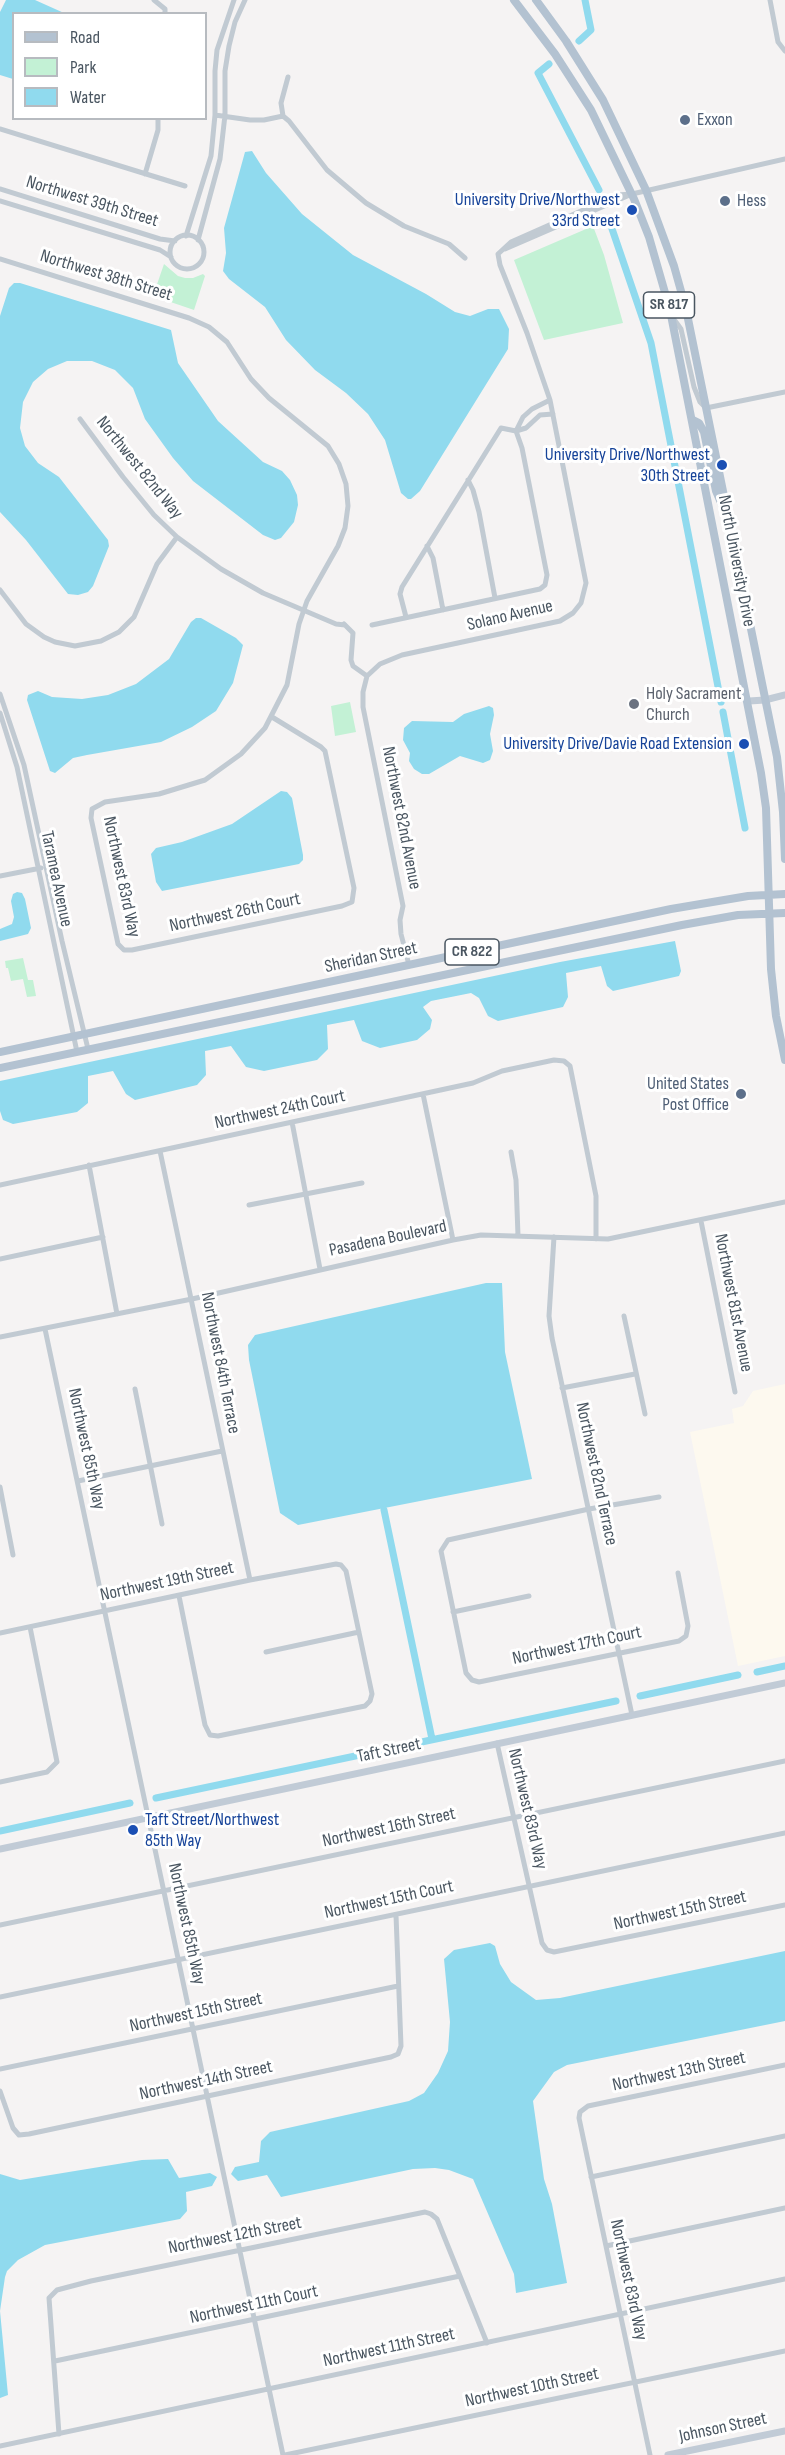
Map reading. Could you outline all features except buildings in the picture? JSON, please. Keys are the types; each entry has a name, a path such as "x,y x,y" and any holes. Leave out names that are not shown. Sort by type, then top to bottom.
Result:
{"main road":[{"name":"North University Drive","path":"514,0 555,54 591,110 632,194 649,237 672,317 749,701 766,808 768,895 776,1016 785,1060"},
{"name":"North University Drive","path":"536,0 603,100 646,190 671,256 682,295 706,408 780,776 785,859"},
{"path":"693,420 699,423 704,432 716,491 721,506 728,515"},
{"name":"Sheridan Street","path":"0,1052 715,900 785,894"},
{"name":"Sheridan Street","path":"0,1068 682,925 738,915 785,913"}],"street":[{"path":"154,0 165,9 165,12"},
{"path":"186,236 211,156 215,115 215,72 220,40 234,0"},
{"path":"198,240 220,159 225,115 225,71 230,42 235,22 245,0"},
{"path":"770,0 778,42 785,51"},
{"path":"220,40 230,42"},
{"path":"282,116 283,92 288,77"},
{"path":"215,115 250,120 282,116 289,121 327,170 366,203 404,226 449,244 465,258"},
{"path":"145,174 158,130 158,120"},
{"path":"0,129 185,186"},
{"name":"Solano Avenue","path":"367,676 380,664 402,655 553,623 566,618 577,608 583,597 586,583 550,400 500,265 498,254 501,249 511,242 617,195 632,194 785,159"},
{"name":"Northwest 39th Street","path":"0,189 175,241"},
{"name":"Northwest 39th Street","path":"0,201 160,250 171,256"},
{"path":"186,236 198,240 204,249 202,260 194,268 177,266 171,256 175,241 186,236"},
{"name":"Northwest 38th Street","path":"0,259 203,324 227,342 251,379 269,398 328,446 339,464 346,484 348,506 345,528 304,610"},
{"path":"672,317 681,329 694,387 700,402 706,408 785,392"},
{"path":"516,431 528,412 550,400"},
{"path":"528,412 536,419"},
{"path":"406,617 400,590 501,428 516,431 526,428 545,413 553,414"},
{"name":"Northwest 82nd Way","path":"80,419 154,515 177,537 239,581 304,610 332,621 338,620 345,625 353,633 351,660 353,666 367,676"},
{"path":"372,625 540,589 545,585 548,578 522,448 516,431"},
{"path":"468,480 476,501 495,598"},
{"path":"0,590 34,631 55,642 75,646 92,644 112,637 127,625 138,609 157,564 177,537"},
{"path":"428,546 433,558 443,609"},
{"path":"272,717 287,685 304,610"},
{"name":"Northwest 82nd Avenue","path":"367,676 363,692 363,707 404,906 400,921 401,934 409,965"},
{"name":"Taramea Avenue","path":"0,694 24,765 88,1049"},
{"path":"749,701 785,695"},
{"name":"Taramea Avenue","path":"0,713 17,767 77,1052"},
{"name":"Northwest 83rd Way","path":"124,950 118,944 91,818 92,809 105,802 159,794 205,780 241,754 272,717"},
{"name":"Northwest 26th Court","path":"124,950 352,902 354,888 324,751 272,717"},
{"path":"0,876 46,867"},
{"name":"Northwest 24th Court","path":"0,1185 473,1083 512,1069 554,1060 564,1061 570,1066 596,1196 596,1239"},
{"path":"423,1094 453,1240"},
{"path":"292,1122 320,1269"},
{"name":"Northwest 84th Terrace","path":"160,1151 250,1581"},
{"path":"511,1152 516,1180 518,1236"},
{"path":"89,1165 117,1314"},
{"path":"249,1205 362,1183"},
{"name":"Pasadena Boulevard","path":"0,1337 192,1299 481,1235 596,1239 701,1221 785,1202"},
{"name":"Northwest 81st Avenue","path":"701,1221 735,1392"},
{"path":"0,1259 103,1237"},
{"name":"Northwest 82nd Terrace","path":"554,1237 549,1316 562,1388 632,1715"},
{"path":"624,1316 645,1414"},
{"name":"Northwest 85th Way","path":"45,1329 103,1611 284,2455"},
{"path":"562,1388 635,1374"},
{"path":"135,1389 162,1524"},
{"path":"78,1481 222,1451"},
{"path":"0,1487 13,1555"},
{"path":"529,1596 453,1612 441,1551 442,1545 448,1540 589,1509 659,1497"},
{"name":"Northwest 19th Street","path":"0,1633 336,1564 342,1565 346,1571 359,1632"},
{"name":"Northwest 17th Court","path":"453,1612 466,1673 472,1680 479,1682 679,1641 686,1636 688,1626 678,1573"},
{"path":"179,1596 205,1725 210,1735 218,1736 342,1711 365,1706 370,1701 372,1694 359,1632 266,1652"},
{"path":"0,1782 47,1772 57,1762 30,1627"},
{"name":"Taft Street","path":"0,1850 785,1683"},
{"name":"Northwest 83rd Way","path":"497,1743 542,1943 547,1950"},
{"name":"Northwest 16th Street","path":"0,1925 785,1761"},
{"name":"Northwest 15th Court","path":"0,1997 785,1833"},
{"name":"Northwest 15th Street","path":"547,1950 554,1952 785,1905"},
{"path":"396,1915 398,1986"},
{"name":"Northwest 15th Street","path":"0,2069 398,1986"},
{"name":"Northwest 14th Street","path":"0,2091 13,2128 19,2135 391,2057 398,2054 401,2046 398,1986"},
{"name":"Northwest 13th Street","path":"580,2112 588,2106 785,2065"},
{"name":"Northwest 83rd Way","path":"580,2112 579,2118 591,2177 650,2455"},
{"path":"591,2177 785,2136"},
{"path":"606,2246 785,2208"},
{"name":"Northwest 12th Street","path":"55,2361 49,2298 57,2290 91,2281 425,2212 437,2219 460,2276"},
{"path":"460,2276 487,2343"},
{"name":"Northwest 11th Court","path":"55,2361 460,2276"},
{"name":"Northwest 11th Street","path":"0,2446 785,2280"},
{"name":"Northwest 10th Street","path":"284,2455 785,2351"},
{"path":"55,2361 59,2434"},
{"name":"Johnson Street","path":"668,2455 785,2431"}],"shaded area":[{"path":"785,1384 785,1656 738,1666 690,1432 734,1423 732,1409 743,1406 753,1391"}],"green space":[{"path":"593,226 604,255 623,323 544,340 514,260"},
{"path":"164,264 178,276 193,278 203,274 205,276 194,310 153,296"},
{"path":"350,702 356,732 335,736 331,706"},
{"path":"23,958 28,980 33,980 36,996 27,997 23,979 11,981 8,968 6,968 5,961"}],"water":[{"path":"6,0 35,0 62,12 12,12 12,79 0,75 0,12"},
{"path":"252,151 266,173 302,214 353,255 455,312 470,316 488,309 499,309 509,329 508,349 420,491 411,499 401,493 385,440 368,414 346,393 315,370 286,340 265,307 229,279 223,271 226,253 224,228 245,152"},
{"path":"14,283 171,330 178,363 218,421 263,462 282,471 290,480 297,495 298,505 294,522 281,538 275,540 263,535 193,481 145,419 133,388 115,370 92,361 67,361 48,369 33,382 23,402 20,428 25,446 38,463 59,477 108,540 109,546 93,586 88,592 78,595 68,594 26,540 0,512 0,316 9,288"},
{"path":"196,618 201,618 236,638 243,645 233,683 216,711 192,727 161,742 73,758 55,773 50,771 27,700 28,695 38,691 52,697 82,699 108,695 136,684 169,659 191,622"},
{"path":"489,706 493,708 494,715 490,734 493,751 490,760 483,763 460,756 429,774 422,774 414,769 409,761 410,753 403,740 404,728 412,721 453,722 464,714"},
{"path":"281,791 287,792 292,798 303,855 303,860 299,864 162,891 156,882 151,854 156,848 182,842 232,824"},
{"path":"22,893 25,899 31,928 28,934 0,941 0,929 12,924 14,917 11,901 13,894"},
{"path":"675,941 681,971 679,976 613,991 607,986 601,966 566,973 568,997 563,1007 498,1021 488,1016 479,998 471,993 431,1001 423,1007 432,1020 430,1029 417,1040 380,1048 362,1041 354,1020 327,1025 328,1049 317,1060 264,1071 246,1067 231,1046 205,1051 206,1075 197,1085 135,1100 126,1094 113,1071 88,1076 88,1103 77,1112 13,1124 3,1120 0,1111 0,1081 560,962"},
{"path":"486,1283 502,1283 505,1352 532,1479 298,1525 280,1513 249,1360 248,1345 255,1335"},
{"path":"490,1943 495,1946 500,1964 511,1982 536,2000 560,1998 785,1951 785,2021 567,2065 554,2072 533,2101 544,2179 552,2204 567,2283 516,2293 514,2274 473,2179 449,2170 413,2169 281,2197 267,2175 238,2181 231,2174 235,2167 259,2162 261,2141 270,2132 409,2101 424,2093 438,2073 448,2051 450,2022 444,1959 454,1950"},
{"path":"168,2159 179,2178 210,2173 217,2177 212,2186 186,2192 187,2211 180,2219 45,2245 18,2260 7,2271 0,2311 0,2174 20,2180 142,2160"},
{"path":"0,2311 8,2395 0,2398"}],"waterway":[{"path":"579,41 591,30 585,0"},
{"path":"549,64 538,73 599,190"},
{"path":"609,220 651,343 721,702"},
{"path":"723,712 745,828"},
{"path":"384,1510 432,1739"},
{"path":"757,1672 785,1666"},
{"path":"640,1696 738,1675"},
{"path":"156,1798 616,1701"},
{"path":"0,1831 130,1803"}],"place":[{"name":"Exxon","path":"685,120"},
{"name":"Hess","path":"725,201"},
{"name":"University Drive/Northwest 33rd Street","path":"632,210"},
{"name":"University Drive/Northwest 30th Street","path":"722,465"},
{"name":"Holy Sacrament Church","path":"634,704"},
{"name":"University Drive/Davie Road Extension","path":"744,744"},
{"name":"United States Post Office","path":"741,1094"},
{"name":"Taft Street/Northwest 85th Way","path":"133,1830"}]}
